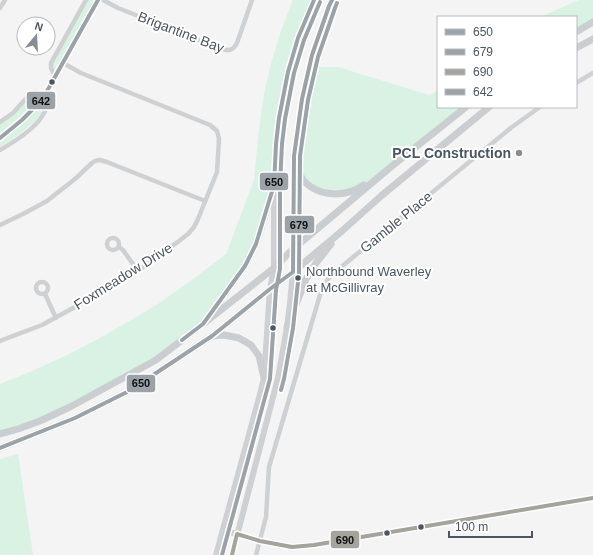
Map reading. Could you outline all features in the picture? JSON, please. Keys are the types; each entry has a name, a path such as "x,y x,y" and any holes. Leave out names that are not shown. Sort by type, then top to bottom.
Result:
{"main road":[{"path":"0,138 31,114 43,98 98,0"},
{"path":"216,555 264,378 270,289 274,268 274,185 279,118 288,72 298,38 314,0"},
{"path":"232,555 278,378 287,327 293,272 294,156 304,91 312,55 332,0"},
{"path":"577,31 593,22"},
{"path":"577,47 593,38"},
{"path":"0,434 40,421 70,408 156,360 274,268 292,250 392,166 465,108"},
{"path":"0,448 75,418 129,391 212,336 293,272 381,196 488,108"},
{"path":"294,156 298,171 305,181 316,190 328,194 350,192 360,188 392,166"},
{"path":"203,324 245,266 256,244 274,185"},
{"path":"287,327 306,279 342,231"},
{"path":"212,336 239,338 250,345 259,356 264,378"},
{"path":"223,530 292,547 314,545 593,498"}],"street":[{"path":"0,8 4,0"},
{"path":"56,76 51,68 51,63 86,0"},
{"name":"Brigantine Bay","path":"103,0 118,8 226,50 231,50 235,48 252,0"},
{"name":"Foxmeadow Drive","path":"0,341 42,325 117,284 138,271 188,234 198,219 217,172 219,139 217,131 210,125 81,73 64,63"},
{"path":"577,82 593,73"},
{"path":"0,122 13,113 31,93 36,92 43,98 46,111 44,115 20,137 0,150"},
{"name":"Gamble Place","path":"256,555 266,517 269,467 320,295 328,279 512,127 539,108"},
{"path":"0,225 47,201 75,179 92,163 100,160 205,201"},
{"path":"119,247 123,250 138,271"},
{"path":"45,294 56,318"}],"green space":[{"path":"86,0 98,0 55,76 51,63"},
{"path":"293,0 314,0 298,38 279,118 274,185 256,244 203,324 156,360 70,407 0,434 0,384 65,356 126,323 158,304 226,254 254,180 264,94 272,60"},
{"path":"579,0 593,0 593,22 577,31 577,16 542,16"},
{"path":"312,55 317,67 338,67 429,95 437,91 437,108 465,108 360,188 328,194 305,181 294,156"},
{"path":"31,93 44,95 45,105 42,113 25,130 0,147 0,122 13,113"},
{"path":"18,454 33,555 0,555 0,459"}],"transit line":[{"name":"642","path":"0,138 22,120 42,100 98,0"},
{"name":"650","path":"182,340 203,324 245,266 256,244 274,185 279,118 288,72 298,38 314,0"},
{"name":"650","path":"0,448 75,418 129,391 212,336 293,272 294,156 302,99 312,55 332,0"},
{"name":"679","path":"222,555 270,379 276,290 280,269 280,185 285,119 294,73 304,40 320,2"},
{"name":"679","path":"281,390 293,328 299,273 300,156 308,100 318,57 337,3"},
{"name":"690","path":"232,555 237,534 260,541 292,547 314,545 593,498"}],"place":[{"name":"PCL Construction","path":"519,153"},
{"name":"Northbound Waverley at McGillivray","path":"298,278"}]}
